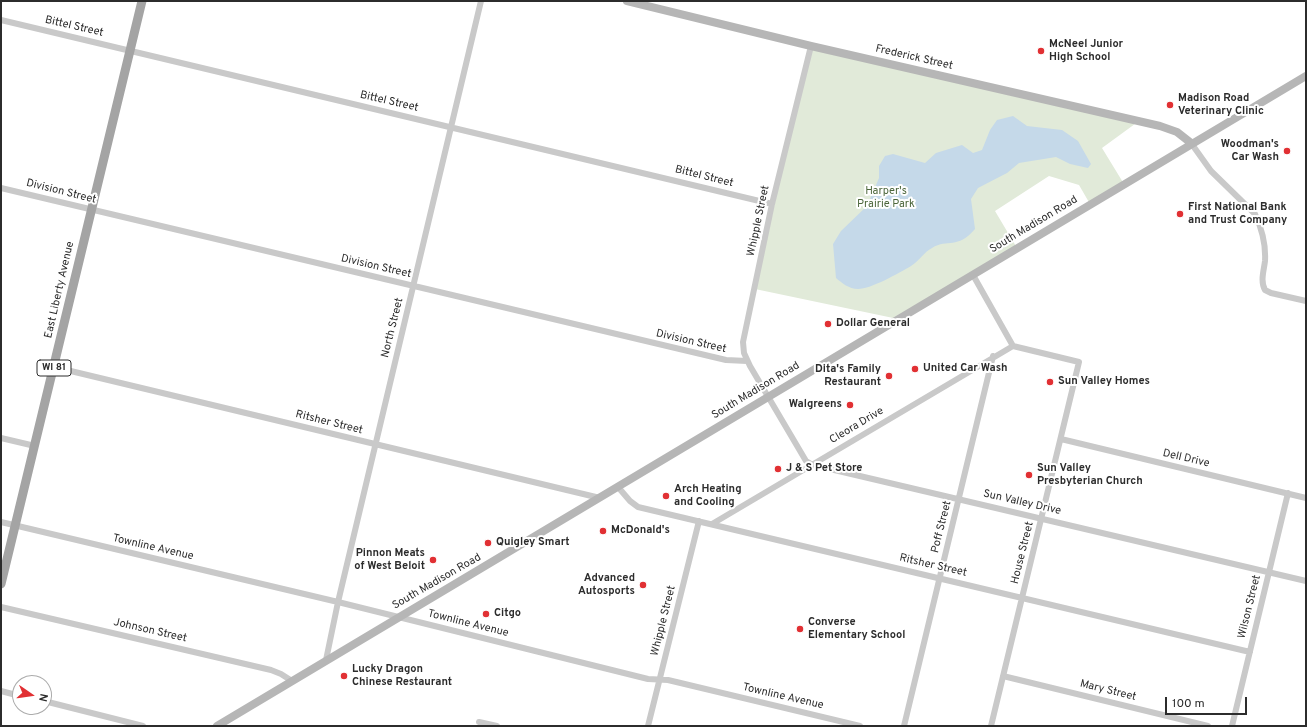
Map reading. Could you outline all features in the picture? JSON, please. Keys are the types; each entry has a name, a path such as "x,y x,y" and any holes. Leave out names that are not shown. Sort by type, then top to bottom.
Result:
{"main road":[{"name":"East Liberty Avenue","path":"1,584 142,1"},
{"name":"Frederick Street","path":"627,1 811,46 1160,126 1177,132 1191,143"},
{"name":"South Madison Road","path":"217,726 769,397 1191,143 1306,76"}],"street":[{"name":"North Street","path":"326,660 338,602 482,1"},
{"name":"Bittel Street","path":"1,20 772,204"},
{"name":"Whipple Street","path":"769,397 747,361 744,353 743,342 772,204 811,46"},
{"path":"1191,143 1211,171 1255,214 1265,246 1263,287 1267,292 1306,301"},
{"name":"Division Street","path":"1,188 726,360 747,361"},
{"path":"973,274 1013,346"},
{"name":"Cleora Drive","path":"712,524 993,356 1013,346"},
{"name":"House Street","path":"991,726 1080,362 1013,346"},
{"name":"Poff Street","path":"904,726 993,356"},
{"name":"Ritsher Street","path":"54,367 600,498"},
{"path":"769,397 802,456 813,465"},
{"path":"1,438 35,446"},
{"name":"Dell Drive","path":"1061,440 1306,498"},
{"name":"Sun Valley Drive","path":"813,465 1042,517 1306,581"},
{"name":"Ritsher Street","path":"618,487 630,501 638,507 1250,652"},
{"name":"Wilson Street","path":"1232,726 1288,493"},
{"name":"Whipple Street","path":"648,726 699,521"},
{"name":"Townline Avenue","path":"1,522 338,602 648,679 660,680 860,726"},
{"name":"Johnson Street","path":"1,607 271,670 292,681"},
{"name":"Mary Street","path":"1003,676 1208,726"},
{"path":"1,691 12,694"},
{"path":"52,703 143,726"},
{"path":"479,722 497,726"}],"green space":[{"name":"Harper's Prairie Park","path":"811,46 1139,121 1102,148 1124,184 1090,204 1079,185 1049,176 995,211 1017,248 898,319 755,289"}],"water":[{"path":"1013,116 1027,126 1062,130 1078,141 1091,164 1088,168 1070,164 1056,157 1019,163 1007,173 978,188 971,199 975,229 963,239 958,242 938,245 926,252 911,266 885,280 864,288 852,288 836,278 833,244 841,231 867,206 879,178 879,166 885,156 893,154 925,163 936,153 962,145 973,153 982,150 990,130 997,120"}],"place":[{"name":"McNeel Junior High School","path":"1041,51"},
{"name":"Madison Road Veterinary Clinic","path":"1170,105"},
{"name":"Woodman's Car Wash","path":"1287,151"},
{"name":"First National Bank and Trust Company","path":"1180,214"},
{"name":"Dollar General","path":"828,324"},
{"name":"United Car Wash","path":"915,369"},
{"name":"Dita's Family Restaurant","path":"889,376"},
{"name":"Sun Valley Homes","path":"1050,382"},
{"name":"Walgreens","path":"850,405"},
{"name":"J & S Pet Store","path":"778,469"},
{"name":"Sun Valley Presbyterian Church","path":"1029,475"},
{"name":"Arch Heating and Cooling","path":"666,496"},
{"name":"McDonald's","path":"603,531"},
{"name":"Quigley Smart","path":"488,543"},
{"name":"Pinnon Meats of West Beloit","path":"433,560"},
{"name":"Advanced Autosports","path":"643,585"},
{"name":"Citgo","path":"486,614"},
{"name":"Converse Elementary School","path":"800,629"},
{"name":"Lucky Dragon Chinese Restaurant","path":"344,676"}]}
